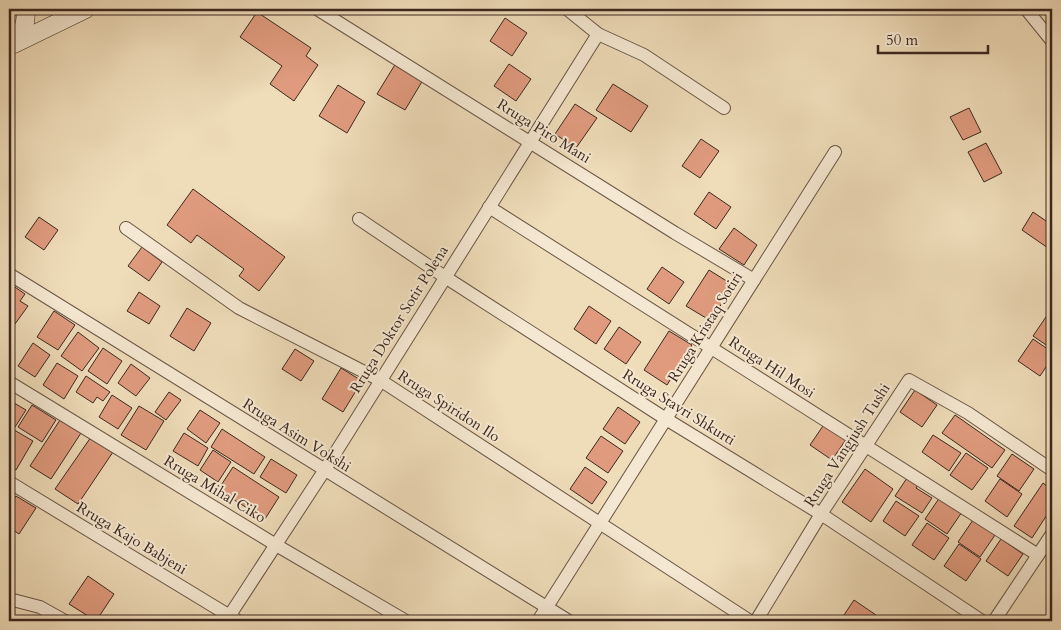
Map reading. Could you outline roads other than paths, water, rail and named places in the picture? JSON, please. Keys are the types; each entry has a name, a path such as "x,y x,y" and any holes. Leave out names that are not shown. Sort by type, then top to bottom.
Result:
{"street":[{"path":"11,45 23,31 26,16 25,9"},
{"path":"11,45 86,9"},
{"name":"Rruga Piro Mani","path":"317,9 674,233 754,280"},
{"path":"567,9 598,34 644,55 724,108"},
{"path":"1026,9 1052,41"},
{"name":"Rruga Doktor Sotir Polena","path":"231,619 598,34"},
{"name":"Rruga Kristaq Sotiri","path":"538,621 835,152"},
{"name":"Rruga Hil Mosi","path":"489,207 1038,555"},
{"name":"Rruga Stavri Shkurti","path":"359,219 445,277 666,419 821,514 982,621"},
{"name":"Rruga Spiridon Ilo","path":"126,228 239,308 380,380 750,621"},
{"name":"Rruga Asim Vokshi","path":"9,274 324,471 569,621"},
{"name":"Rruga Vangjush Tushi","path":"756,621 821,514 909,380 968,413 1052,470"},
{"name":"Rruga Mihal Ciko","path":"9,382 276,545 406,621"},
{"name":"Rruga Kajo Babjeni","path":"9,482 231,619"},
{"path":"994,621 1052,534"},
{"path":"9,599 40,607 65,621"}]}
